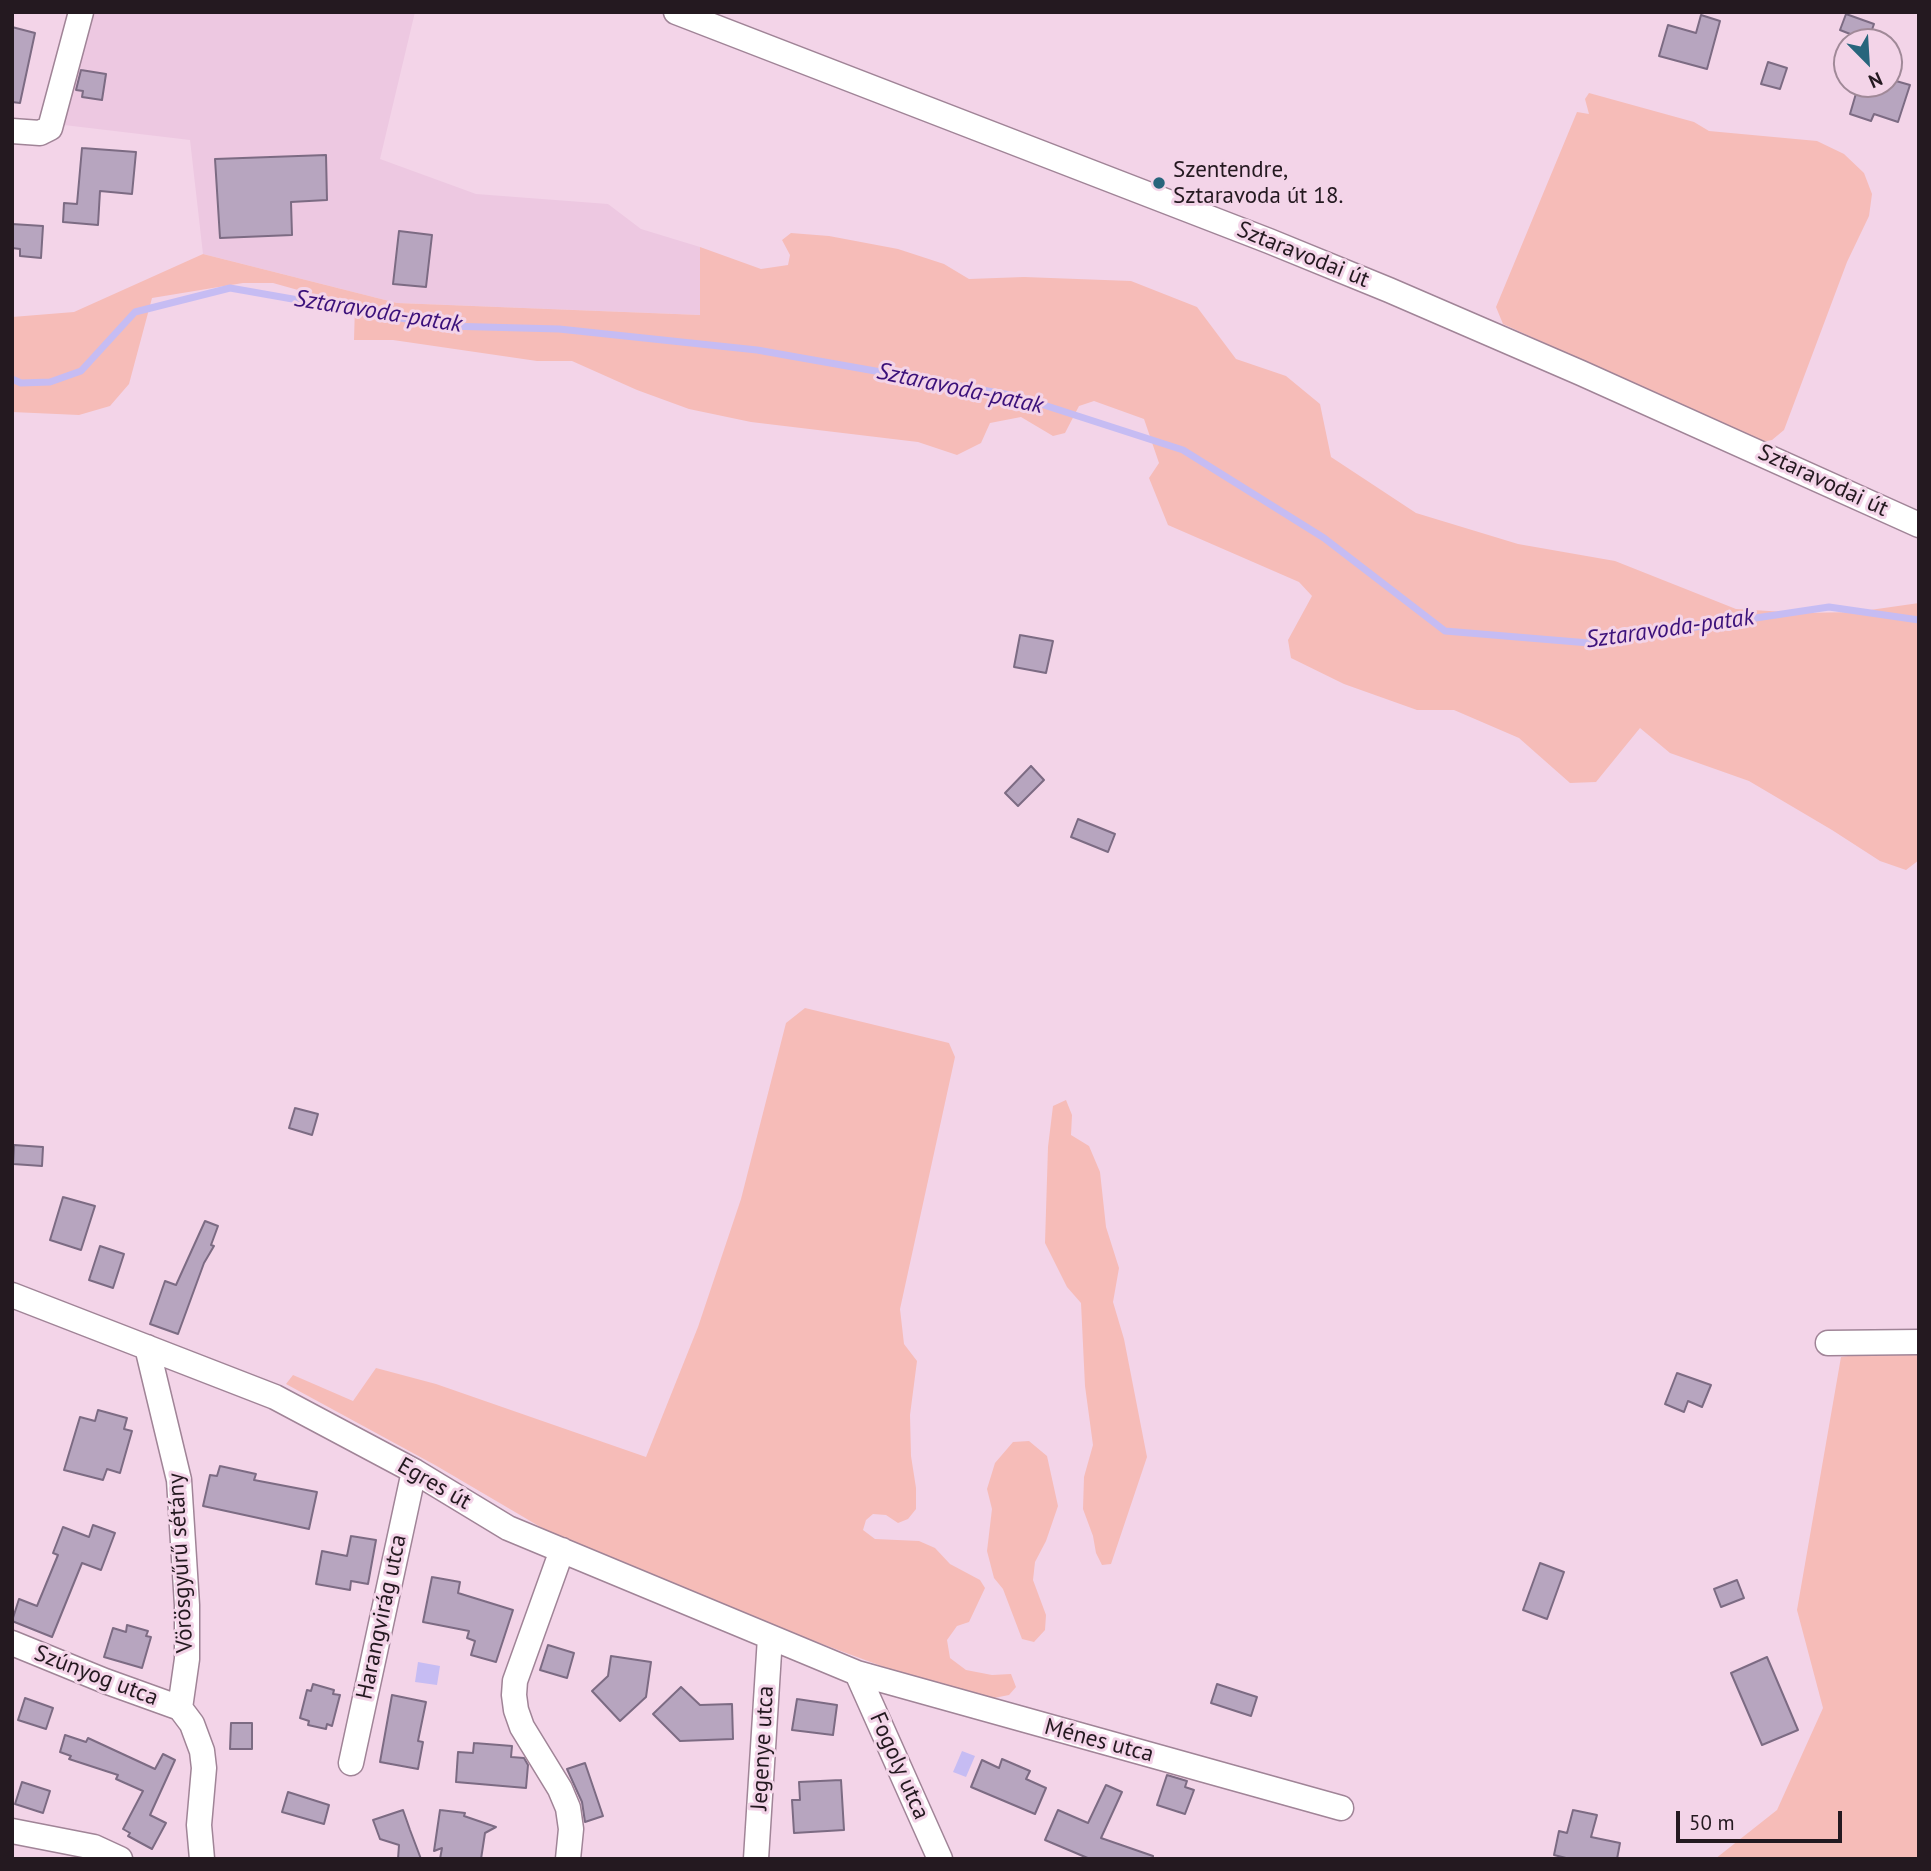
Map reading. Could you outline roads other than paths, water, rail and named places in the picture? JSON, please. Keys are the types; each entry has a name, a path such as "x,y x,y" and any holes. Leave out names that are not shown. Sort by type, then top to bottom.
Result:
{"street":[{"path":"12,131 40,133 50,128 81,12"},
{"name":"Sztaravodai út","path":"676,12 1389,290 1631,395 1919,525"},
{"name":"Egres út","path":"12,1295 275,1397 414,1471 508,1528 857,1673"},
{"path":"1828,1343 1919,1342"},
{"name":"Vörösgyűrű sétány","path":"147,1347 179,1480 187,1605 187,1659 180,1708"},
{"name":"Harangvirág utca","path":"351,1763 414,1471"},
{"path":"562,1550 515,1681 514,1695 522,1727 560,1789 568,1808 571,1829 568,1859"},
{"name":"Jegenye utca","path":"756,1859 770,1637"},
{"name":"Szúnyog utca","path":"12,1643 180,1708"},
{"name":"Ménes utca","path":"857,1673 1341,1808"},
{"name":"Fogoly utca","path":"857,1673 940,1859"},
{"path":"180,1708 192,1724 202,1751 204,1768 199,1825 202,1859"},
{"path":"12,1831 94,1847 120,1859"}],"waterway":[{"name":"Sztaravoda-patak","path":"12,379 21,383 50,382 81,371 135,312 230,288 446,326 559,329 757,350 1016,396 1183,450 1324,538 1445,631 1589,643 1829,607 1919,620"}],"place":[{"name":"Szentendre, Sztaravoda út 18.","path":"1159,183"}]}
